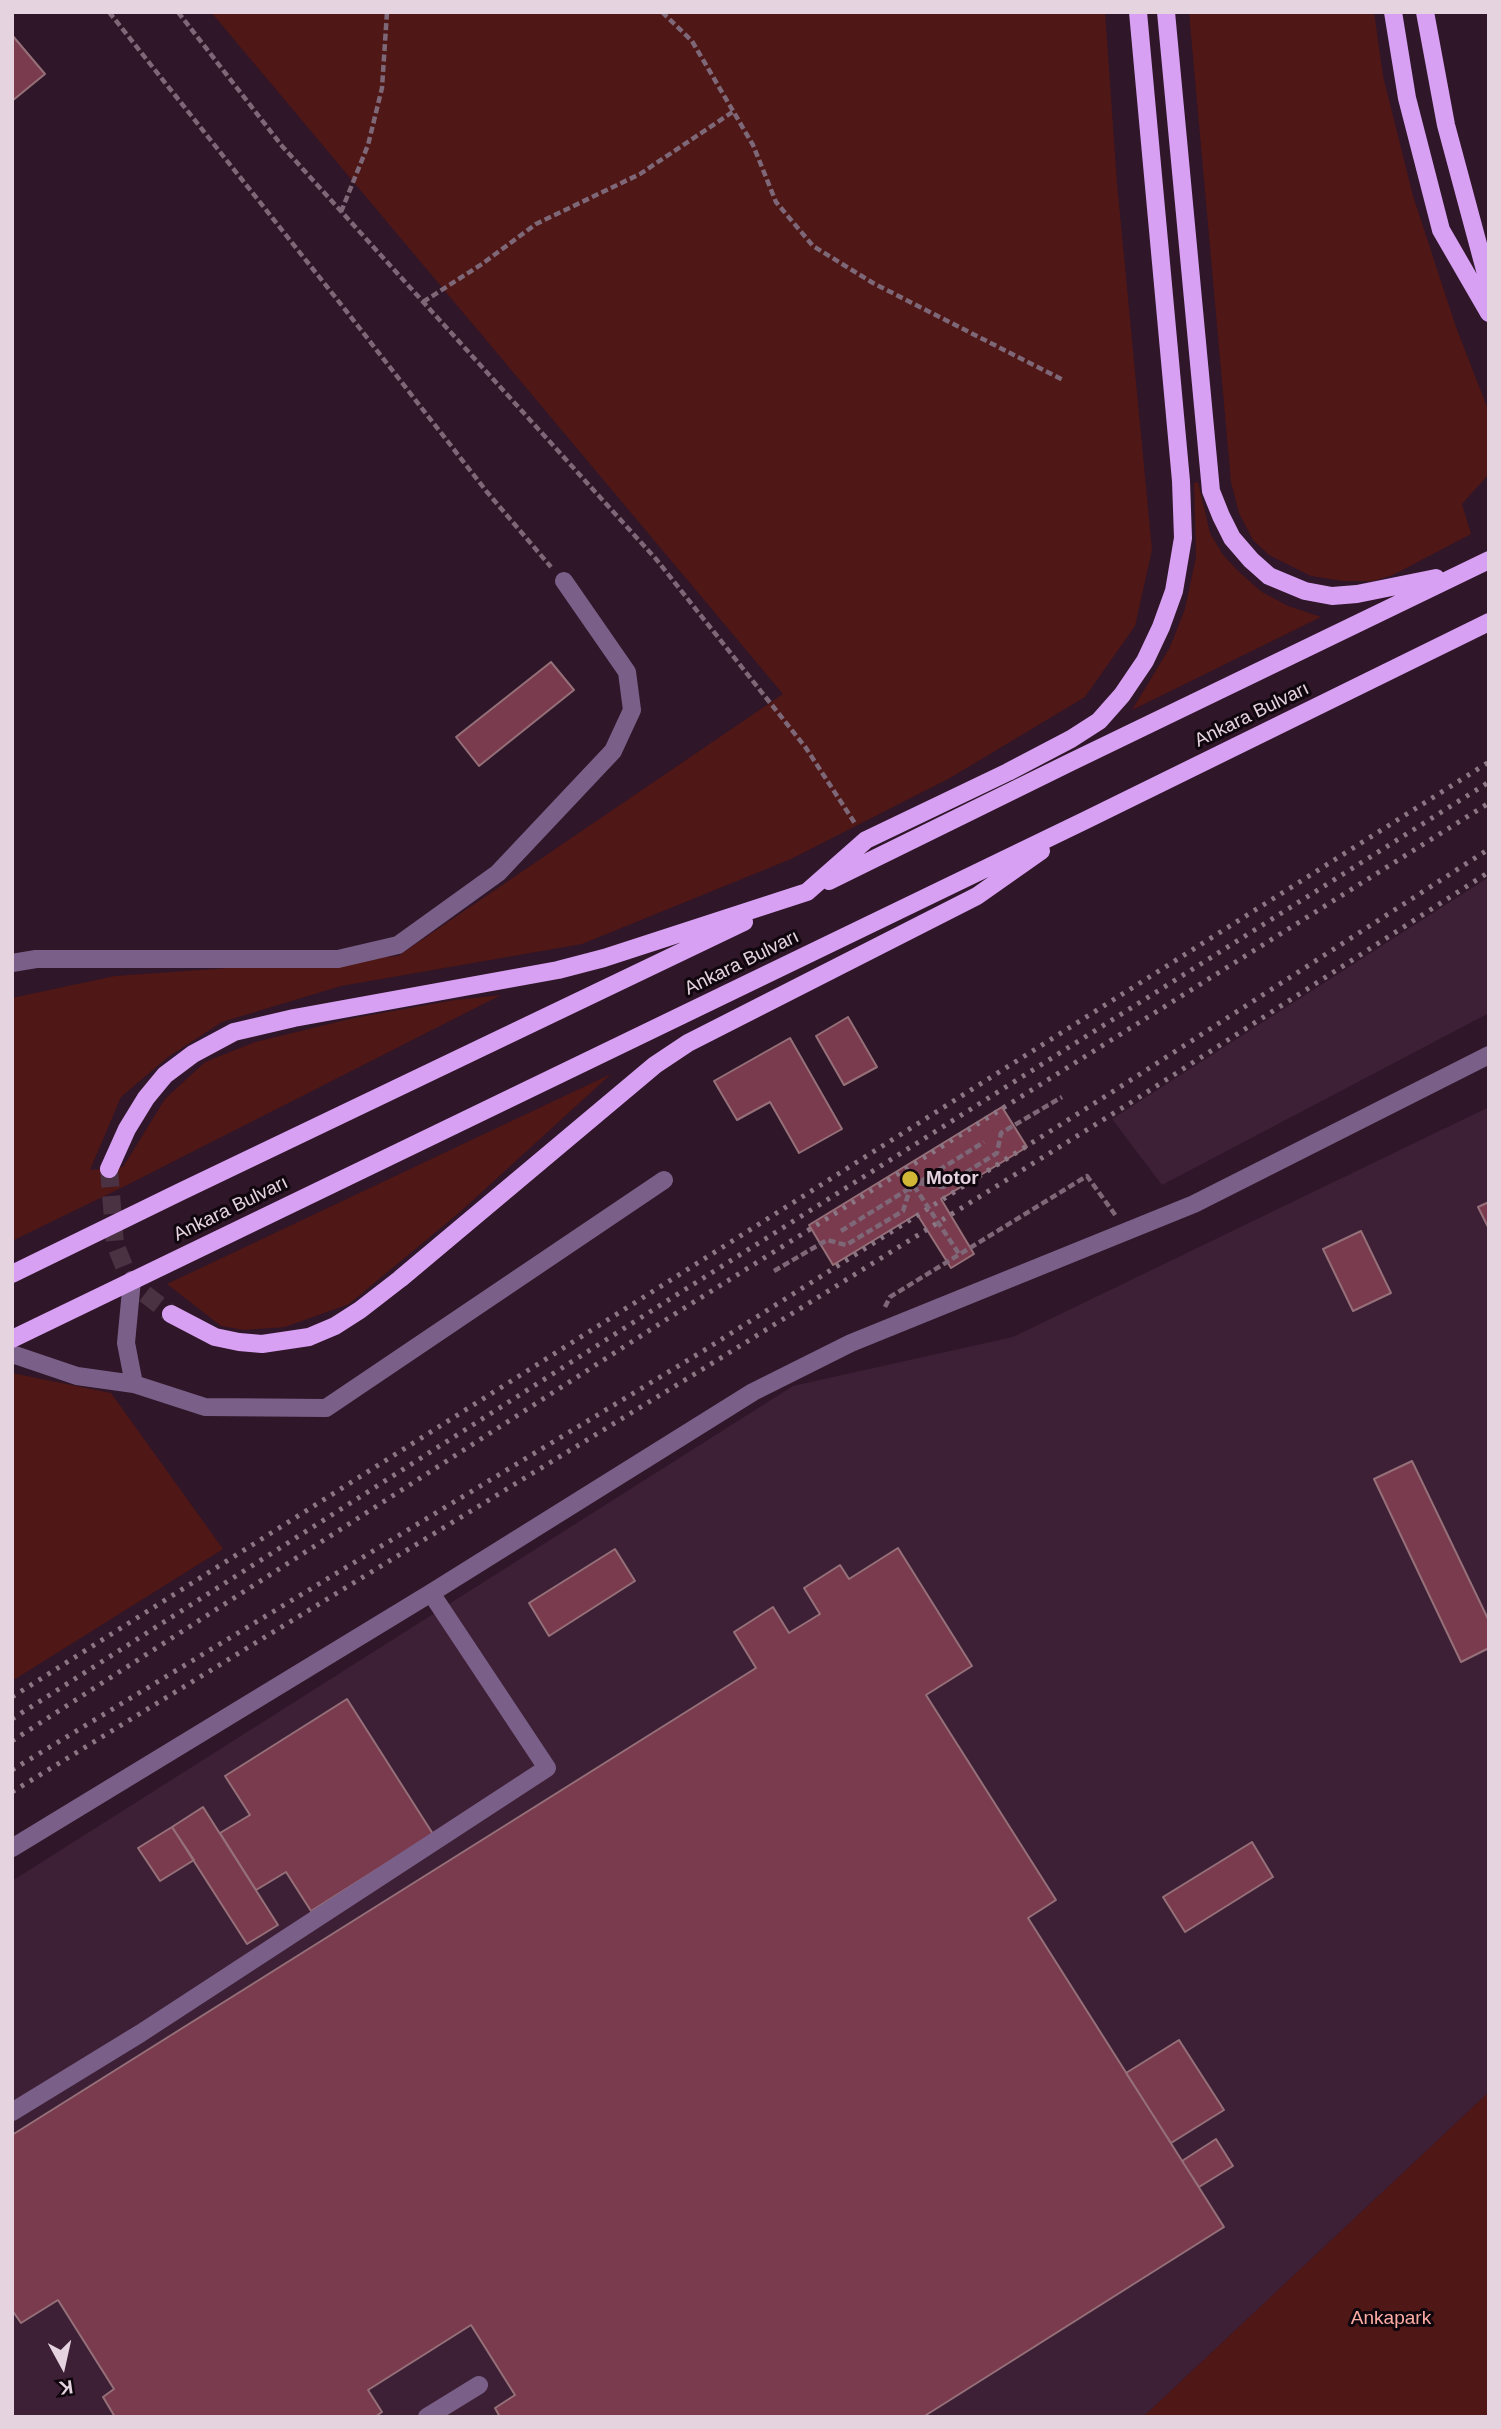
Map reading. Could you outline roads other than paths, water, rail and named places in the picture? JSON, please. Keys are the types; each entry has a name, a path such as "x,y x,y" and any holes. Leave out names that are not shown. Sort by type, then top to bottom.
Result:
{"main road":[{"path":"109,1169 127,1129 146,1098 165,1075 193,1054 234,1032 294,1018 558,970 604,958 807,892 866,840 1071,739 1099,720 1122,695 1145,661 1161,627 1174,591 1183,538 1181,481 1138,12"},
{"path":"1166,12 1211,491 1232,538 1269,576 1305,591 1332,596 1357,594 1463,572"},
{"path":"1393,12 1407,98 1441,230 1489,313"},
{"path":"1425,12 1446,125 1489,285"},
{"name":"Ankara Bulvarı","path":"12,1274 1489,560"},
{"name":"Ankara Bulvarı","path":"12,1339 1086,820 1489,622"},
{"path":"171,1314 215,1337 262,1344 309,1337 335,1326 400,1279 655,1065 677,1050 830,969 977,896 1086,820"}],"street":[{"path":"12,963 36,959 338,959 398,945 498,873 613,751 632,710 626,672 564,582"},
{"path":"12,1848 431,1593 753,1392 851,1343 1194,1204 1489,1055"},
{"path":"12,1354 78,1376 134,1384 205,1407 326,1408 664,1180"},
{"path":"132,1280 126,1343 134,1384"},
{"path":"12,2112 141,2033 547,1768 431,1593"},
{"path":"428,2417 480,2385"}],"tunnel":[{"path":"109,1169 115,1244 131,1283 171,1314"}],"railway":[{"path":"12,1697 1489,762"},
{"path":"12,1719 670,1299 1489,782"},
{"path":"12,1741 678,1312 1489,803"},
{"path":"12,1770 703,1351 1489,849"},
{"path":"12,1792 711,1364 1130,1103 1489,872"}],"place":[{"name":"Motor","path":"910,1179"}],"park label":[{"name":"Ankapark","path":"1391,2319"}]}
